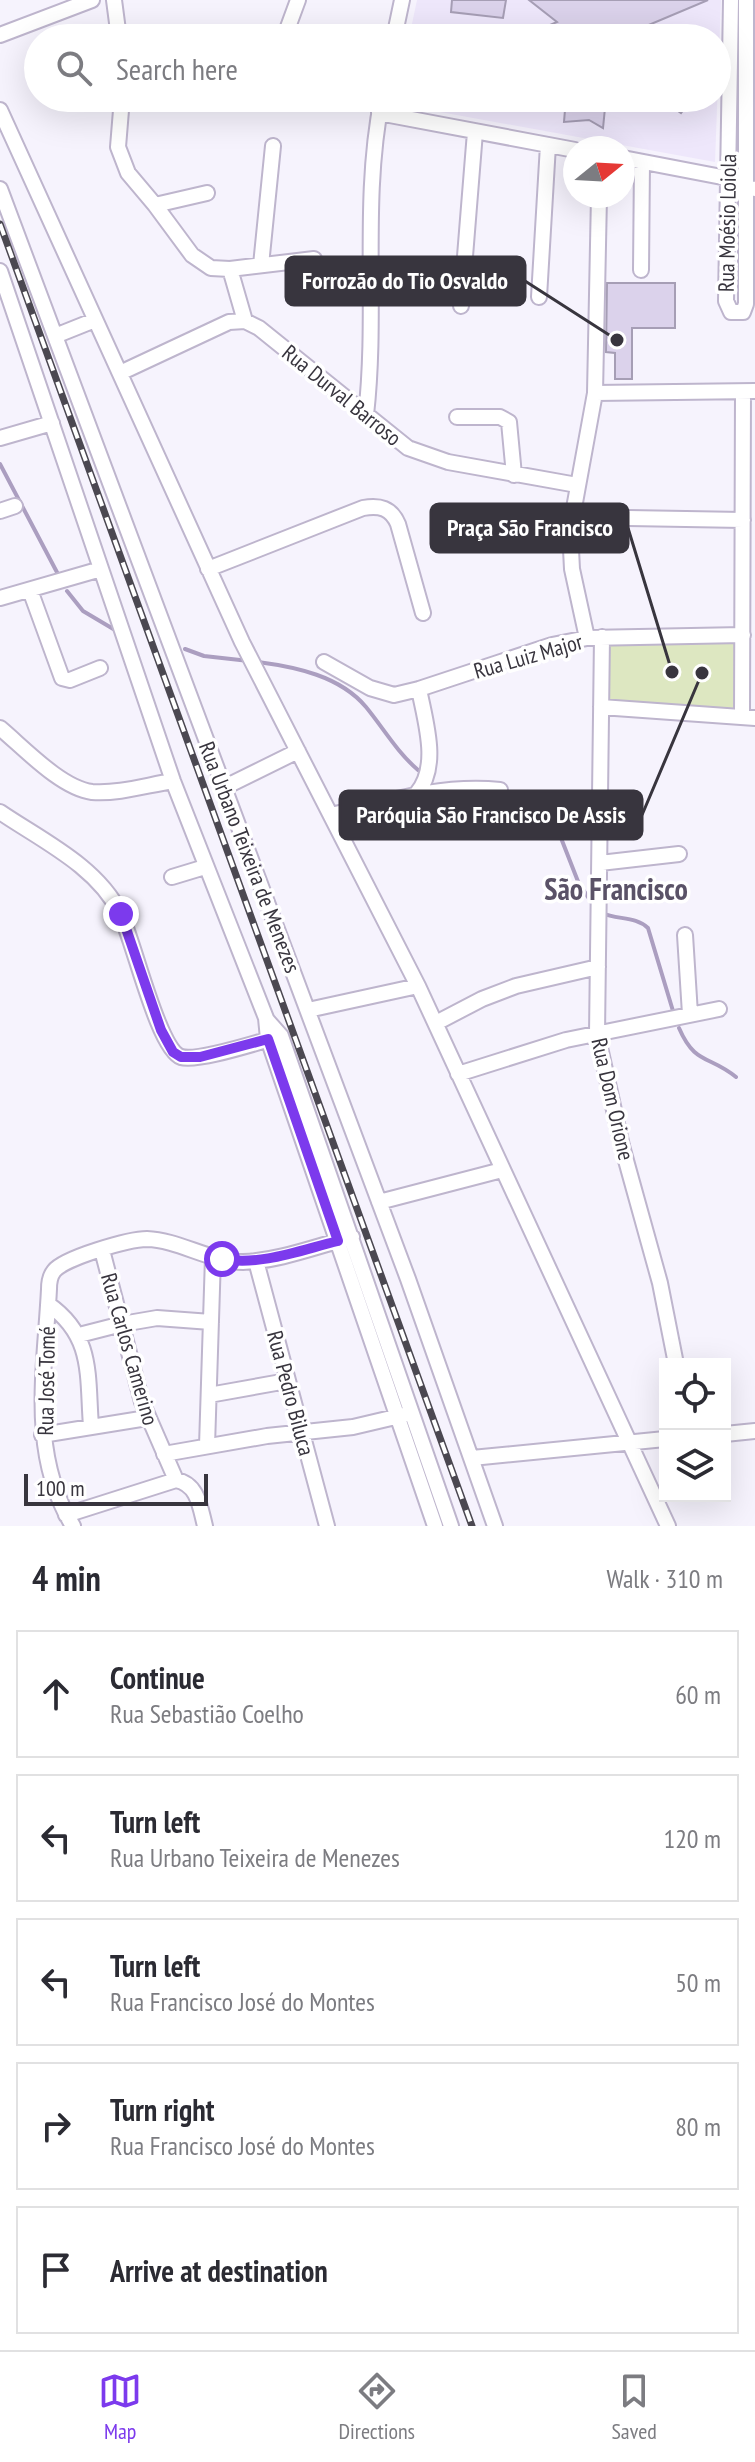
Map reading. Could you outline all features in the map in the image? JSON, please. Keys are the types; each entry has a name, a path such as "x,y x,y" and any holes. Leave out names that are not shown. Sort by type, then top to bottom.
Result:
{"street":[{"path":"29,24 92,0"},
{"path":"114,0 117,24"},
{"path":"289,24 298,0"},
{"path":"397,24 402,0"},
{"name":"Rua Moésio Loiola","path":"730,24 731,0"},
{"name":"Rua Moésio Loiola","path":"728,112 726,301 731,312 738,313 743,312 746,304 750,188 746,0"},
{"path":"0,35 24,26"},
{"path":"0,110 247,653 436,1023 668,1526"},
{"path":"121,112 118,147 128,173 200,263 211,268 230,269 314,259"},
{"path":"366,415 372,336 370,188 379,113 563,148"},
{"path":"461,306 475,132"},
{"path":"539,297 548,145"},
{"path":"261,265 273,146"},
{"path":"635,161 727,178 750,188"},
{"path":"641,270 642,162"},
{"name":"Rua Urbano Teixeira de Menezes","path":"0,189 308,1010 495,1526"},
{"path":"155,205 207,193"},
{"name":"Rua Dom Orione","path":"599,208 595,393 571,517 572,569 595,638 601,707 597,1034 622,1146 660,1283 675,1358"},
{"path":"120,373 222,325 245,321 230,269"},
{"name":"Rua Urbano Teixeira de Menezes","path":"0,271 173,781 274,1037 345,1239 404,1415 435,1526"},
{"path":"55,336 95,320"},
{"name":"Rua Durval Barroso","path":"245,321 259,328 408,448 424,455 514,475 577,485"},
{"path":"595,393 749,392 743,520 743,635 749,717 601,707"},
{"path":"457,417 500,417 509,422 514,475"},
{"path":"0,438 52,423"},
{"path":"0,511 15,506"},
{"path":"208,569 363,508 384,508 398,524 423,613"},
{"path":"571,517 743,520"},
{"path":"0,598 101,569"},
{"path":"30,590 62,678 70,680 100,668"},
{"name":"Rua Luiz Major","path":"324,662 381,694 394,695 552,645 595,638 743,635"},
{"path":"417,793 427,778 429,763 419,689"},
{"path":"0,728 53,772 70,784 89,791 110,792 173,781"},
{"path":"223,788 298,751"},
{"path":"331,815 417,793 449,789 500,790"},
{"path":"0,812 74,862 106,889 121,914 161,1030 173,1052 181,1057 200,1057 274,1037"},
{"path":"600,863 679,854"},
{"path":"172,877 205,867"},
{"path":"685,935 690,1014"},
{"path":"436,1023 482,999 516,986 598,967"},
{"path":"308,1010 418,986"},
{"path":"458,1074 530,1050 719,1009"},
{"path":"379,1202 502,1170"},
{"path":"102,1250 147,1239 213,1257 256,1261 345,1239"},
{"name":"Rua José Tomé","path":"70,1520 50,1476 42,1435 50,1279 56,1268 102,1250"},
{"name":"Rua Carlos Camerino","path":"102,1250 147,1418 176,1480 192,1488 205,1526"},
{"path":"207,1446 213,1257"},
{"name":"Rua Pedro Biluca","path":"256,1261 327,1526"},
{"path":"48,1304 68,1319 79,1335 85,1357 91,1426"},
{"path":"79,1335 157,1318 211,1322"},
{"path":"209,1395 287,1381"},
{"path":"164,1454 301,1432 353,1427 404,1415"},
{"name":"Rua Urbano Teixeira de Menezes","path":"404,1415 451,1526"},
{"path":"42,1435 147,1418"},
{"path":"731,1433 755,1431"},
{"path":"472,1458 659,1440"},
{"path":"70,1520 176,1480"}],"shaded area":[{"path":"417,0 721,0 720,24 412,24"},
{"path":"440,112 717,112 715,162 635,147 635,136 572,136"}],"green space":[{"path":"743,635 742,716 601,707 602,637"}],"building":[{"path":"452,0 506,0 503,18 451,12"},
{"path":"529,0 708,0 651,24 552,24 557,22"},
{"path":"565,112 605,112 603,128 589,120 564,122"},
{"path":"607,283 675,283 675,328 632,328 632,379 615,379 615,353 606,352"}],"waterway":[{"path":"0,464 60,578"},
{"path":"67,591 83,611 115,630"},
{"path":"185,649 204,656 249,661"},
{"path":"258,662 302,670 344,688 366,707 418,770"},
{"path":"501,797 529,807 552,823 579,884 595,907"},
{"path":"602,913 638,922 648,928 673,1011"},
{"path":"679,1028 697,1054 736,1077"}],"railway":[{"path":"0,224 472,1526"}],"place":[{"name":"Forrozão do Tio Osvaldo","path":"617,340"},
{"name":"Praça São Francisco","path":"672,672"},
{"name":"Paróquia São Francisco De Assis","path":"702,673"}],"district":[{"name":"São Francisco","path":"616,890"}],"route":[{"path":"121,914 161,1030 173,1052 181,1057 200,1057 268,1039 338,1241 265,1259 245,1262 222,1259"}]}
